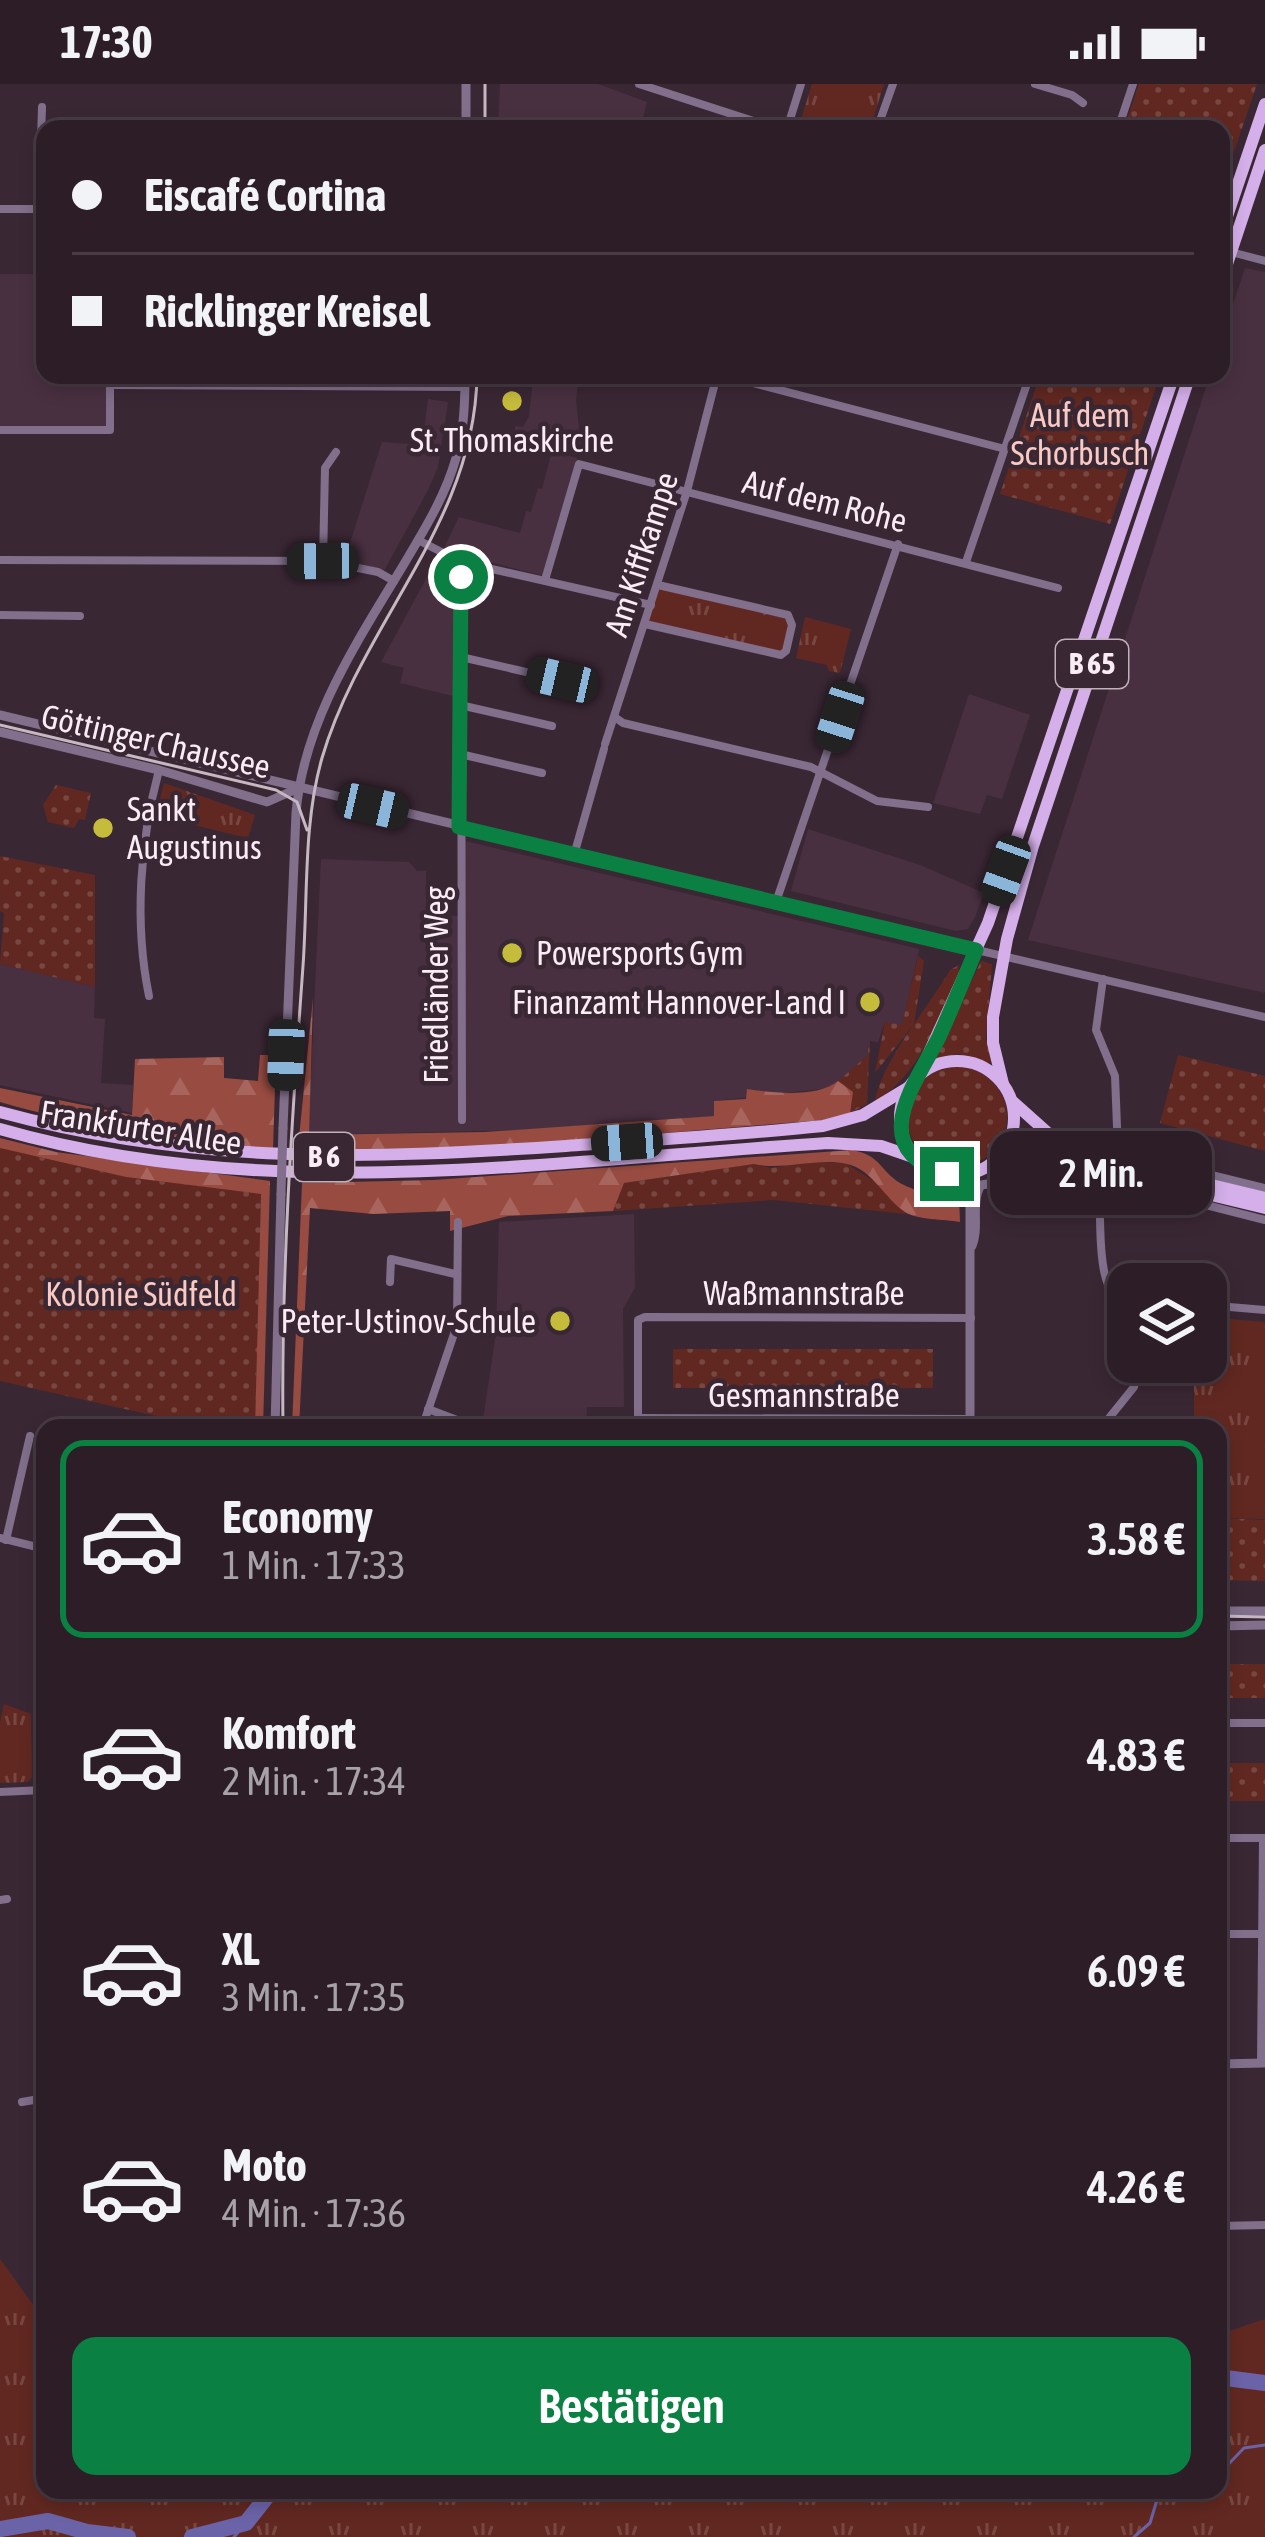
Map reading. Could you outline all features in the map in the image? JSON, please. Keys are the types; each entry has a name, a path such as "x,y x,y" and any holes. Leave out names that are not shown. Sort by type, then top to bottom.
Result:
{"main road":[{"path":"1230,208 1265,104"},
{"path":"1230,255 1265,150"},
{"name":"B 65","path":"914,1081 976,950 1171,384"},
{"name":"B 65","path":"1003,1084 993,1017 1033,846 1187,384"},
{"name":"B 6","path":"914,1081 935,1066 967,1062 987,1070 1003,1084"},
{"path":"914,1081 902,1107 902,1130 919,1159"},
{"name":"Frankfurter Allee","path":"0,1112 99,1135 216,1152 401,1156 823,1126 863,1114 914,1081"},
{"path":"1003,1084 1011,1100 1059,1143 1105,1164 1265,1208"},
{"path":"987,1166 1009,1142 1011,1100"},
{"name":"Frankfurter Allee","path":"0,1129 112,1154 269,1173 432,1172 852,1142 919,1159"},
{"name":"B 6","path":"919,1159 937,1171 958,1175"},
{"path":"958,1175 987,1166 1050,1159 1105,1164 1265,1198"}],"street":[{"path":"466,84 466,120"},
{"path":"639,84 753,120"},
{"path":"786,120 801,84"},
{"path":"880,120 893,84"},
{"path":"1036,84 1083,103"},
{"path":"1121,120 1133,84"},
{"path":"42,107 42,120"},
{"path":"0,209 36,209"},
{"path":"1231,252 1265,261"},
{"path":"0,430 110,430 110,384"},
{"path":"221,384 352,384"},
{"path":"275,1419 280,1194 299,788 342,667 418,540 454,464 465,384"},
{"name":"Am Kiffkampe","path":"574,855 718,384"},
{"path":"755,384 1004,449"},
{"path":"966,562 1027,384"},
{"path":"323,561 325,467 336,452"},
{"name":"Auf dem Rohe","path":"545,580 579,464 1058,588"},
{"path":"418,540 461,562 651,605"},
{"path":"776,904 898,544"},
{"path":"0,560 323,561 378,572 394,581"},
{"name":"Friedländer Weg","path":"461,562 462,1120"},
{"path":"645,623 781,655 786,651 792,625 788,615 657,585"},
{"path":"0,615 80,616"},
{"path":"460,657 562,680"},
{"path":"460,705 552,726"},
{"name":"Göttinger Chaussee","path":"0,715 272,777 299,788 776,904 1265,1017"},
{"path":"616,718 623,724 822,772 877,801 928,808"},
{"name":"Göttinger Chaussee","path":"0,732 267,802 299,788"},
{"path":"460,754 542,773"},
{"path":"148,996 142,873 159,770"},
{"path":"1102,979 1096,1030 1115,1076 1105,1164"},
{"path":"1105,1164 1265,1220"},
{"path":"972,1246 976,1192 981,1185 1105,1164 1265,1188"},
{"path":"958,1175 970,1194 970,1419"},
{"path":"1100,1219 1107,1284"},
{"path":"425,1419 458,1325 458,1222"},
{"path":"389,1282 391,1259 455,1274"},
{"path":"1227,1307 1265,1310"},
{"name":"Waßmannstraße","path":"638,1419 638,1320 645,1316 971,1318"},
{"path":"1108,1419 1134,1383"},
{"path":"428,1409 454,1419"},
{"path":"30,1436 3,1539 36,1547"},
{"path":"1227,1611 1265,1611"},
{"path":"1227,1625 1265,1625"},
{"path":"1227,1723 1265,1723"},
{"path":"0,1792 36,1790"},
{"path":"1227,1838 1264,1838 1263,2063 1227,2064"},
{"path":"1227,1934 1264,1934"},
{"path":"22,2102 36,2100"},
{"path":"1227,2226 1265,2225"}],"shaded area":[{"path":"500,84 598,84 647,102 642,120 498,120"},
{"path":"1245,268 1265,272 1265,993 1028,940 1207,384 1230,384 1230,314"},
{"path":"0,274 36,274 36,384 111,384 110,430 0,430"},
{"path":"533,384 578,384 581,447 576,454 515,438 515,426 523,427"},
{"path":"428,399 448,402 438,467 428,490 384,571 344,562 382,442 422,445"},
{"path":"552,451 577,458 544,576 443,550 459,517 520,533 526,511 531,512 538,488 542,489"},
{"path":"438,557 452,564 457,580 457,697 400,683 404,668 381,662"},
{"path":"969,694 1030,715 1002,799 987,795 980,814 933,803"},
{"path":"808,829 920,865 984,893 975,917 968,929 956,931 791,891"},
{"path":"461,840 919,949 902,1026 885,1022 878,1042 870,1041 867,1056 830,1088 714,1101 715,1116 520,1130 308,1135 321,859 409,862 417,871 426,871 426,916 461,916"},
{"path":"0,964 95,987 94,1018 105,1019 101,1083 133,1085 132,1113 0,1085"},
{"name":"Peter-Ustinov-Schule","path":"634,1214 635,1288 623,1309 624,1407 587,1407 586,1419 483,1419 496,1333 499,1222"}],"green space":[{"path":"812,84 884,84 873,120 801,120"},
{"path":"1139,84 1257,84 1230,164 1230,120 1127,120"},
{"name":"Auf dem Schorbusch","path":"1037,384 1157,384 1110,524 1000,494"},
{"path":"657,585 788,615 792,625 784,654 645,624"},
{"path":"805,617 851,629 840,673 796,658"},
{"path":"164,783 255,815 248,838 156,816"},
{"path":"56,785 91,793 85,820 79,819 74,828 48,822 43,805"},
{"path":"0,856 95,875 95,987 0,964 4,913 0,911"},
{"path":"918,956 924,961 914,1024 875,1073 885,1022 902,1025"},
{"path":"981,961 992,964 986,1039 993,1060 989,1063 959,1054 936,1058"},
{"path":"959,965 926,1045 904,1076 875,1102 896,1052 950,970"},
{"path":"313,998 309,1135 485,1132 714,1116 714,1101 746,1099 747,1089 807,1092 838,1081 853,1092 850,1113 824,1120 561,1141 298,1148"},
{"path":"870,1040 867,1104 850,1113 838,1081 867,1056"},
{"path":"260,1055 276,1055 273,1149 102,1126 0,1102 0,1088 132,1115 135,1059 224,1057 224,1078 258,1081"},
{"path":"1178,1055 1265,1076 1265,1151 1160,1123"},
{"path":"957,1067 976,1071 992,1082 1003,1098 1007,1117 1003,1136 992,1152 976,1163 957,1167 938,1163 922,1152 911,1136 907,1117 911,1098 922,1082 938,1071"},
{"path":"0,1138 56,1152 270,1181 263,1419 255,1419 261,1194 126,1177 0,1148"},
{"name":"Kolonie Südfeld","path":"0,1148 126,1177 261,1193 255,1419 170,1419 0,1381"},
{"path":"852,1150 875,1159 906,1186 959,1198 960,1222 910,1215 864,1172 836,1162 754,1164 624,1183 613,1211 508,1216 450,1231 450,1211 373,1214 310,1208 299,1419 292,1419 302,1183 434,1180"},
{"path":"845,1163 882,1186 906,1214 774,1200 613,1211 624,1183 754,1164 771,1168"},
{"path":"1227,1319 1265,1322 1265,1519 1227,1518 1227,1419 1194,1419 1194,1383 1227,1383"},
{"path":"673,1349 933,1349 933,1388 673,1388"},
{"path":"1227,1518 1265,1520 1265,1581 1227,1580"},
{"path":"1227,1664 1265,1664 1265,1698 1227,1698"},
{"path":"4,1704 31,1714 32,1777 28,1782 0,1783"},
{"path":"1227,1763 1265,1763 1265,1801 1227,1801"},
{"path":"0,2259 36,2309 36,2499 1227,2499 1227,2332 1265,2319 1265,2537 0,2537"}],"waterway":[{"path":"1227,2378 1265,2383"},
{"path":"1227,2466 1244,2448 1265,2445"},
{"path":"192,2537 246,2523 265,2499"},
{"path":"1134,2537 1150,2523 1157,2499"},
{"path":"0,2529 48,2521 128,2537"},
{"path":"234,2537 246,2523"}],"tram line":[{"path":"485,84 485,120"},
{"path":"283,1419 288,1197 316,783 340,709 458,478 476,384"},
{"path":"0,725 276,790 297,802 307,830"},
{"path":"1227,1616 1265,1617"}],"place":[{"name":"St. Thomaskirche","path":"512,401"},
{"name":"Sankt Augustinus","path":"103,828"},
{"name":"Powersports Gym","path":"512,953"},
{"name":"Finanzamt Hannover-Land I","path":"870,1002"},
{"name":"Peter-Ustinov-Schule","path":"560,1321"}],"route":[{"path":"461,577 459,827 976,950 949,1016 902,1107 902,1130 911,1151 927,1166 947,1174"}]}
